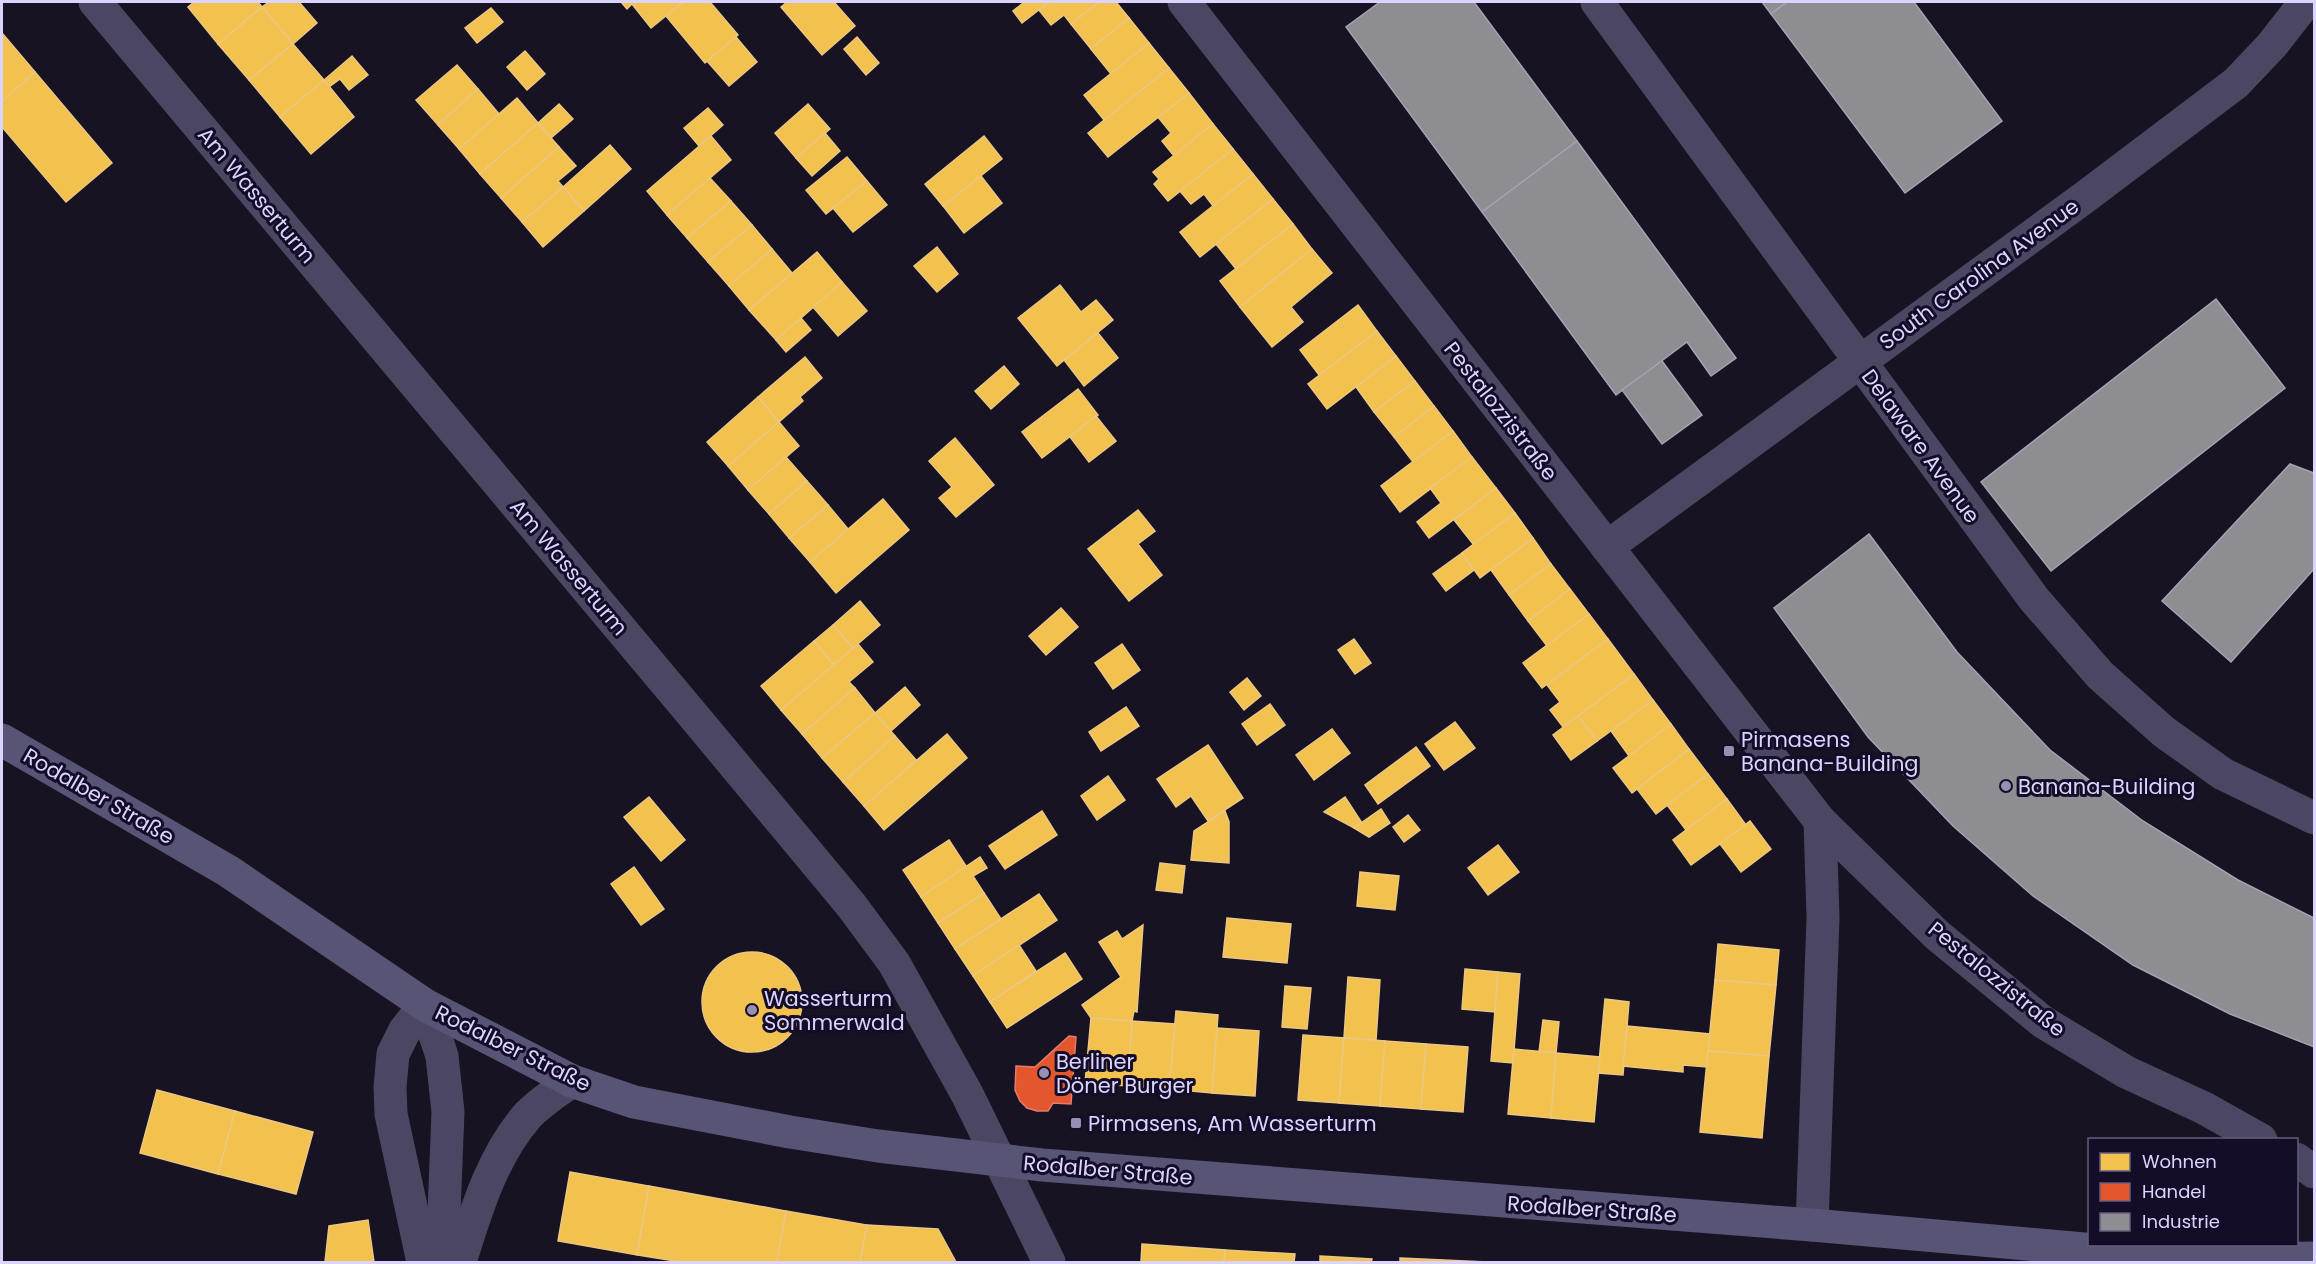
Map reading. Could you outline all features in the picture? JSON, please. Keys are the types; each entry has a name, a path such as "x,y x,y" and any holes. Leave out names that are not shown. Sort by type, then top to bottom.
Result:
{"main road":[{"name":"Rodalber Straße","path":"2,740 228,871 425,1005 572,1081 634,1102 721,1120 878,1146 1002,1161 2118,1252 2264,1259 2314,1258"}],"street":[{"name":"Am Wasserturm","path":"95,2 851,905 894,963 936,1035 1002,1161 1049,1263"},
{"name":"Pestalozzistraße","path":"1184,2 1820,821 1937,935 2043,1022 2126,1072 2204,1108 2257,1138"},
{"name":"Delaware Avenue","path":"1597,2 1858,362 2034,599 2100,675 2164,732 2223,774 2314,818"},
{"name":"South Carolina Avenue","path":"1607,547 2085,197 2236,83 2272,45 2304,4"},
{"path":"1812,1226 1823,918 1820,821"},
{"path":"423,1263 392,1114 390,1087 393,1054 405,1030 425,1005"},
{"path":"425,1005 442,1056 448,1112 442,1263"},
{"path":"460,1263 488,1181 507,1143 529,1114 572,1081"},
{"path":"2298,1160 2314,1172"}],"building: Wohnen":[{"path":"194,2 258,2 262,7 218,44 188,7"},
{"path":"269,2 299,2 317,23 293,44 262,7"},
{"path":"621,2 683,2 651,28 632,4 627,9"},
{"path":"683,2 710,2 738,35 705,63 666,16"},
{"path":"787,2 834,2 855,26 822,55 781,7"},
{"path":"1022,2 1049,2 1022,23 1013,11"},
{"path":"1049,2 1099,2 1071,24 1064,15 1051,25 1039,10"},
{"path":"1099,2 1116,2 1129,18 1091,49 1071,24"},
{"path":"262,7 293,44 249,80 218,44"},
{"path":"491,8 503,22 477,43 465,28"},
{"path":"1129,18 1149,43 1111,74 1091,49"},
{"path":"2,33 35,72 2,101"},
{"path":"736,37 757,62 729,86 707,61"},
{"path":"857,37 879,63 866,75 844,49"},
{"path":"1149,43 1169,68 1104,120 1084,95"},
{"path":"293,44 324,80 280,117 249,80"},
{"path":"525,51 545,74 527,90 507,67"},
{"path":"352,56 368,75 349,90 340,79 329,87 324,80"},
{"path":"457,65 478,89 438,125 416,100"},
{"path":"1169,68 1189,93 1108,157 1088,133"},
{"path":"35,72 112,163 66,202 2,127 2,101"},
{"path":"324,80 354,117 311,154 280,117"},
{"path":"478,89 499,114 459,149 438,125"},
{"path":"1189,93 1213,124 1174,156 1162,141 1171,133 1158,117"},
{"path":"517,98 538,123 480,174 459,149"},
{"path":"559,104 573,119 551,138 538,123"},
{"path":"808,104 830,129 796,158 775,133"},
{"path":"708,108 723,125 699,146 684,128"},
{"path":"538,123 559,147 501,198 480,174"},
{"path":"1213,124 1233,149 1168,201 1154,184 1159,179 1153,172"},
{"path":"825,133 840,151 812,176 796,158"},
{"path":"711,136 731,160 667,215 647,191"},
{"path":"984,136 1002,159 943,206 925,184"},
{"path":"610,145 631,169 584,211 563,187"},
{"path":"559,147 576,166 558,181 563,187 522,222 501,198"},
{"path":"1233,149 1253,174 1213,206 1204,194 1191,204 1180,191"},
{"path":"847,157 867,181 826,214 806,190"},
{"path":"1253,174 1273,199 1200,257 1180,232"},
{"path":"981,176 1002,203 964,233 943,206"},
{"path":"710,178 731,201 687,238 667,215"},
{"path":"867,181 887,205 853,232 833,208"},
{"path":"563,187 584,211 543,247 522,222"},
{"path":"1273,199 1293,224 1236,269 1216,244"},
{"path":"731,201 752,225 708,262 687,238"},
{"path":"1293,224 1312,249 1240,307 1220,281"},
{"path":"752,225 772,249 729,286 708,262"},
{"path":"937,247 958,274 937,292 914,266"},
{"path":"772,249 792,273 749,310 729,286"},
{"path":"1312,249 1332,273 1291,307 1303,322 1272,347 1240,307"},
{"path":"817,252 842,282 776,340 749,310"},
{"path":"842,282 867,311 838,336 813,307"},
{"path":"1060,285 1081,312 1096,300 1113,320 1057,366 1018,318"},
{"path":"1358,305 1377,331 1319,375 1300,350"},
{"path":"801,318 811,330 786,352 776,340"},
{"path":"1377,331 1396,356 1327,409 1308,384"},
{"path":"1098,333 1118,358 1084,386 1064,360"},
{"path":"1396,356 1415,381 1374,412 1356,387"},
{"path":"805,357 822,378 800,397 803,401 779,422 758,397"},
{"path":"1004,366 1019,384 991,409 975,391"},
{"path":"1415,381 1434,406 1394,437 1374,412"},
{"path":"1078,389 1098,415 1042,458 1022,432"},
{"path":"758,397 779,422 728,466 707,442"},
{"path":"1434,406 1453,431 1413,462 1394,437"},
{"path":"1096,416 1116,441 1089,462 1070,437"},
{"path":"779,422 799,446 748,490 728,466"},
{"path":"1453,431 1472,457 1400,512 1381,486"},
{"path":"955,438 994,485 956,517 939,498 952,487 929,461"},
{"path":"786,457 807,481 769,514 748,490"},
{"path":"1472,457 1496,488 1429,538 1417,522 1441,503 1430,488"},
{"path":"807,481 828,505 789,538 769,514"},
{"path":"1496,488 1515,513 1473,544 1454,520"},
{"path":"883,499 909,530 836,593 810,562"},
{"path":"828,505 848,529 810,562 789,538"},
{"path":"1138,510 1155,531 1138,544 1162,575 1129,601 1088,549"},
{"path":"1515,513 1533,538 1480,578 1462,553"},
{"path":"1533,538 1551,564 1509,595 1491,570"},
{"path":"1462,553 1474,570 1446,591 1433,574"},
{"path":"1551,564 1570,589 1528,621 1509,595"},
{"path":"1570,589 1589,614 1547,646 1528,621"},
{"path":"860,601 880,625 853,648 833,625"},
{"path":"1061,608 1078,627 1046,655 1029,636"},
{"path":"1589,614 1608,639 1542,688 1523,663"},
{"path":"833,625 853,648 834,665 814,641"},
{"path":"1354,639 1371,663 1355,674 1338,650"},
{"path":"1608,639 1634,674 1563,727 1550,710 1560,702 1547,685"},
{"path":"814,641 834,665 781,710 761,686"},
{"path":"858,644 873,662 849,682 855,688 802,734 781,710"},
{"path":"1122,644 1140,670 1113,689 1095,663"},
{"path":"1634,674 1653,700 1597,741 1578,716"},
{"path":"1247,678 1261,696 1244,710 1230,692"},
{"path":"905,687 920,705 891,731 875,713"},
{"path":"855,688 875,713 822,758 802,734"},
{"path":"1653,700 1671,724 1629,756 1611,731"},
{"path":"1270,704 1285,725 1257,745 1242,724"},
{"path":"1126,707 1139,726 1101,751 1089,732"},
{"path":"875,713 895,736 843,782 822,758"},
{"path":"1578,716 1597,741 1571,760 1553,735"},
{"path":"1455,722 1475,748 1444,770 1425,744"},
{"path":"1671,724 1689,749 1632,793 1613,768"},
{"path":"1332,729 1350,753 1314,780 1296,755"},
{"path":"947,734 967,758 884,830 864,806"},
{"path":"895,736 916,760 864,806 843,782"},
{"path":"1208,745 1243,798 1208,821 1191,796 1176,807 1157,779"},
{"path":"1416,747 1430,766 1378,804 1365,785"},
{"path":"1689,749 1708,774 1656,814 1637,789"},
{"path":"1708,774 1727,799 1686,830 1667,805"},
{"path":"1108,776 1125,800 1097,820 1081,796"},
{"path":"649,797 685,840 661,861 624,817"},
{"path":"1345,797 1362,823 1354,828 1324,812"},
{"path":"1727,799 1746,825 1691,865 1673,840"},
{"path":"1381,809 1390,823 1369,837 1354,828"},
{"path":"1042,811 1057,835 1005,869 989,846"},
{"path":"1225,811 1229,822 1229,863 1191,860 1194,831"},
{"path":"1408,815 1420,830 1404,842 1393,827"},
{"path":"1750,821 1771,849 1741,872 1720,844"},
{"path":"949,840 966,866 921,897 903,870"},
{"path":"1498,845 1519,872 1488,895 1468,868"},
{"path":"980,857 987,868 973,876 984,893 938,923 921,897"},
{"path":"1160,863 1185,866 1182,893 1156,890"},
{"path":"634,867 664,909 641,925 611,884"},
{"path":"1360,872 1399,876 1395,910 1357,906"},
{"path":"984,893 1001,919 955,949 938,923"},
{"path":"1039,894 1057,920 973,976 955,949"},
{"path":"1227,918 1291,924 1287,963 1223,957"},
{"path":"1143,925 1137,1012 1134,1011 1132,1021 1091,1018 1082,1005 1121,977 1099,942 1117,931 1122,939"},
{"path":"1718,944 1779,950 1776,985 1715,980"},
{"path":"1019,945 1036,971 990,1002 973,976"},
{"name":"Wasserturm Sommerwald","path":"752,952 780,960 794,974 802,1002 794,1030 780,1044 752,1052 724,1044 710,1030 702,1002 710,974 724,960"},
{"path":"1065,953 1082,979 1007,1028 990,1002"},
{"path":"1465,969 1498,972 1495,1012 1462,1009"},
{"path":"1498,972 1520,974 1513,1063 1491,1061"},
{"path":"1348,977 1380,980 1376,1040 1344,1038"},
{"path":"1715,980 1776,985 1769,1056 1708,1051"},
{"path":"1285,986 1311,988 1307,1029 1282,1027"},
{"path":"1605,999 1629,1002 1623,1075 1598,1073"},
{"path":"1176,1011 1218,1015 1212,1093 1169,1089"},
{"path":"1091,1018 1132,1021 1128,1086 1085,1083"},
{"path":"1543,1020 1559,1022 1556,1053 1539,1052"},
{"path":"1132,1021 1175,1024 1169,1089 1128,1086"},
{"path":"1627,1026 1710,1034 1707,1067 1683,1065 1683,1072 1623,1066"},
{"path":"1217,1028 1259,1031 1255,1096 1212,1093"},
{"path":"1303,1035 1344,1038 1339,1103 1298,1100"},
{"path":"1344,1038 1385,1041 1380,1106 1339,1103"},
{"path":"1385,1041 1426,1044 1421,1109 1380,1106"},
{"path":"1426,1044 1468,1047 1463,1112 1421,1109"},
{"path":"1514,1049 1556,1053 1551,1118 1508,1114"},
{"path":"1708,1051 1769,1056 1762,1138 1700,1132"},
{"path":"1556,1053 1600,1057 1594,1122 1551,1118"},
{"path":"157,1090 235,1111 218,1174 140,1153"},
{"path":"235,1111 313,1132 296,1194 218,1174"},
{"path":"570,1172 649,1186 637,1255 558,1241"},
{"path":"649,1186 786,1211 777,1262 681,1262 637,1255"},
{"path":"786,1211 867,1225 860,1262 777,1262"},
{"path":"368,1220 374,1262 325,1262 329,1226"},
{"path":"867,1225 938,1229 956,1262 860,1262"},
{"path":"1142,1244 1225,1250 1224,1262 1141,1262"},
{"path":"1225,1250 1295,1254 1294,1262 1224,1262"},
{"path":"1320,1256 1372,1259 1371,1262 1320,1262"},
{"path":"1400,1258 1488,1262 1400,1262"}],"building: Handel":[{"name":"Berliner Döner Burger","path":"1069,1036 1076,1037 1071,1104 1053,1103 1048,1111 1027,1108 1020,1101 1015,1090 1016,1066 1035,1067"}],"building: Industrie":[{"path":"1380,2 1474,2 1577,141 1482,212 1346,27"},
{"path":"1762,2 1787,2 1771,14"},
{"path":"1787,2 1914,2 2002,121 1905,193 1771,14"},
{"path":"1577,141 1736,358 1711,376 1687,342 1616,395 1482,212"},
{"path":"2216,299 2285,388 2051,571 1981,482"},
{"path":"1662,361 1702,415 1662,444 1622,390"},
{"path":"2290,464 2314,473 2314,569 2231,662 2162,601"},
{"name":"Banana-Building","path":"1869,534 1957,652 2050,750 2143,821 2238,880 2314,918 2314,1047 2230,1014 2133,965 2033,896 1953,826 1868,737 1774,608"}],"place":[{"name":"Pirmasens Banana-Building","path":"1729,751"},
{"name":"Banana-Building","path":"2006,786"},
{"name":"Wasserturm Sommerwald","path":"752,1010"},
{"name":"Berliner Döner Burger","path":"1044,1073"},
{"name":"Pirmasens, Am Wasserturm","path":"1076,1123"}]}
